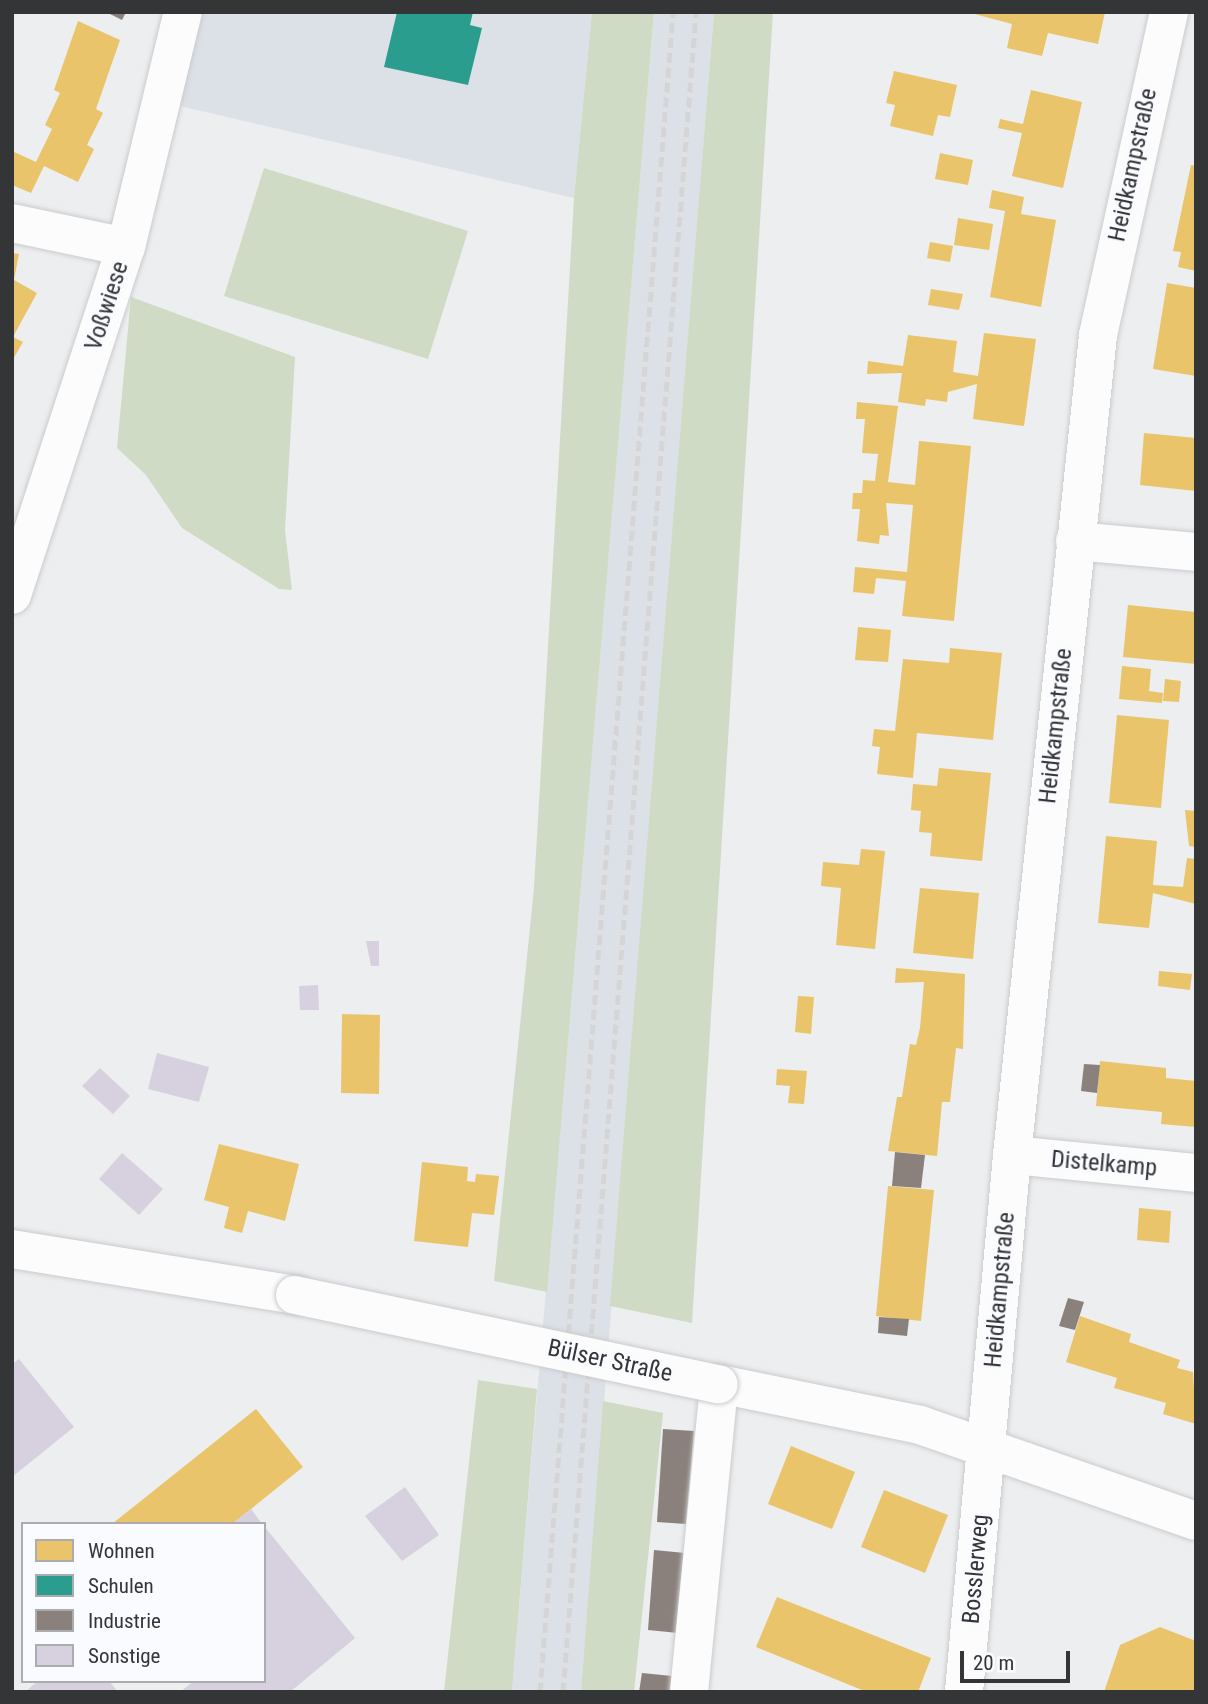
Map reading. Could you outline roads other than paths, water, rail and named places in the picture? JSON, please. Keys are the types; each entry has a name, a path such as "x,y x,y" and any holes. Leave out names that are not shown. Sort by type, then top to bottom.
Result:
{"street":[{"name":"Voßwiese","path":"12,595 126,247 183,12"},
{"name":"Heidkampstraße","path":"987,1446 1012,1156 1074,541 1098,335 1169,12"},
{"path":"12,223 126,247"},
{"path":"1074,541 1196,552"},
{"name":"Distelkamp","path":"1012,1156 1196,1173"},
{"name":"Bülser Straße","path":"12,1249 295,1295 920,1425 987,1446 1196,1521"},
{"path":"689,1692 719,1384"},
{"name":"Bosslerweg","path":"964,1692 987,1446"}],"railway":[{"path":"540,1692 673,12"},
{"path":"563,1692 696,12"}]}
